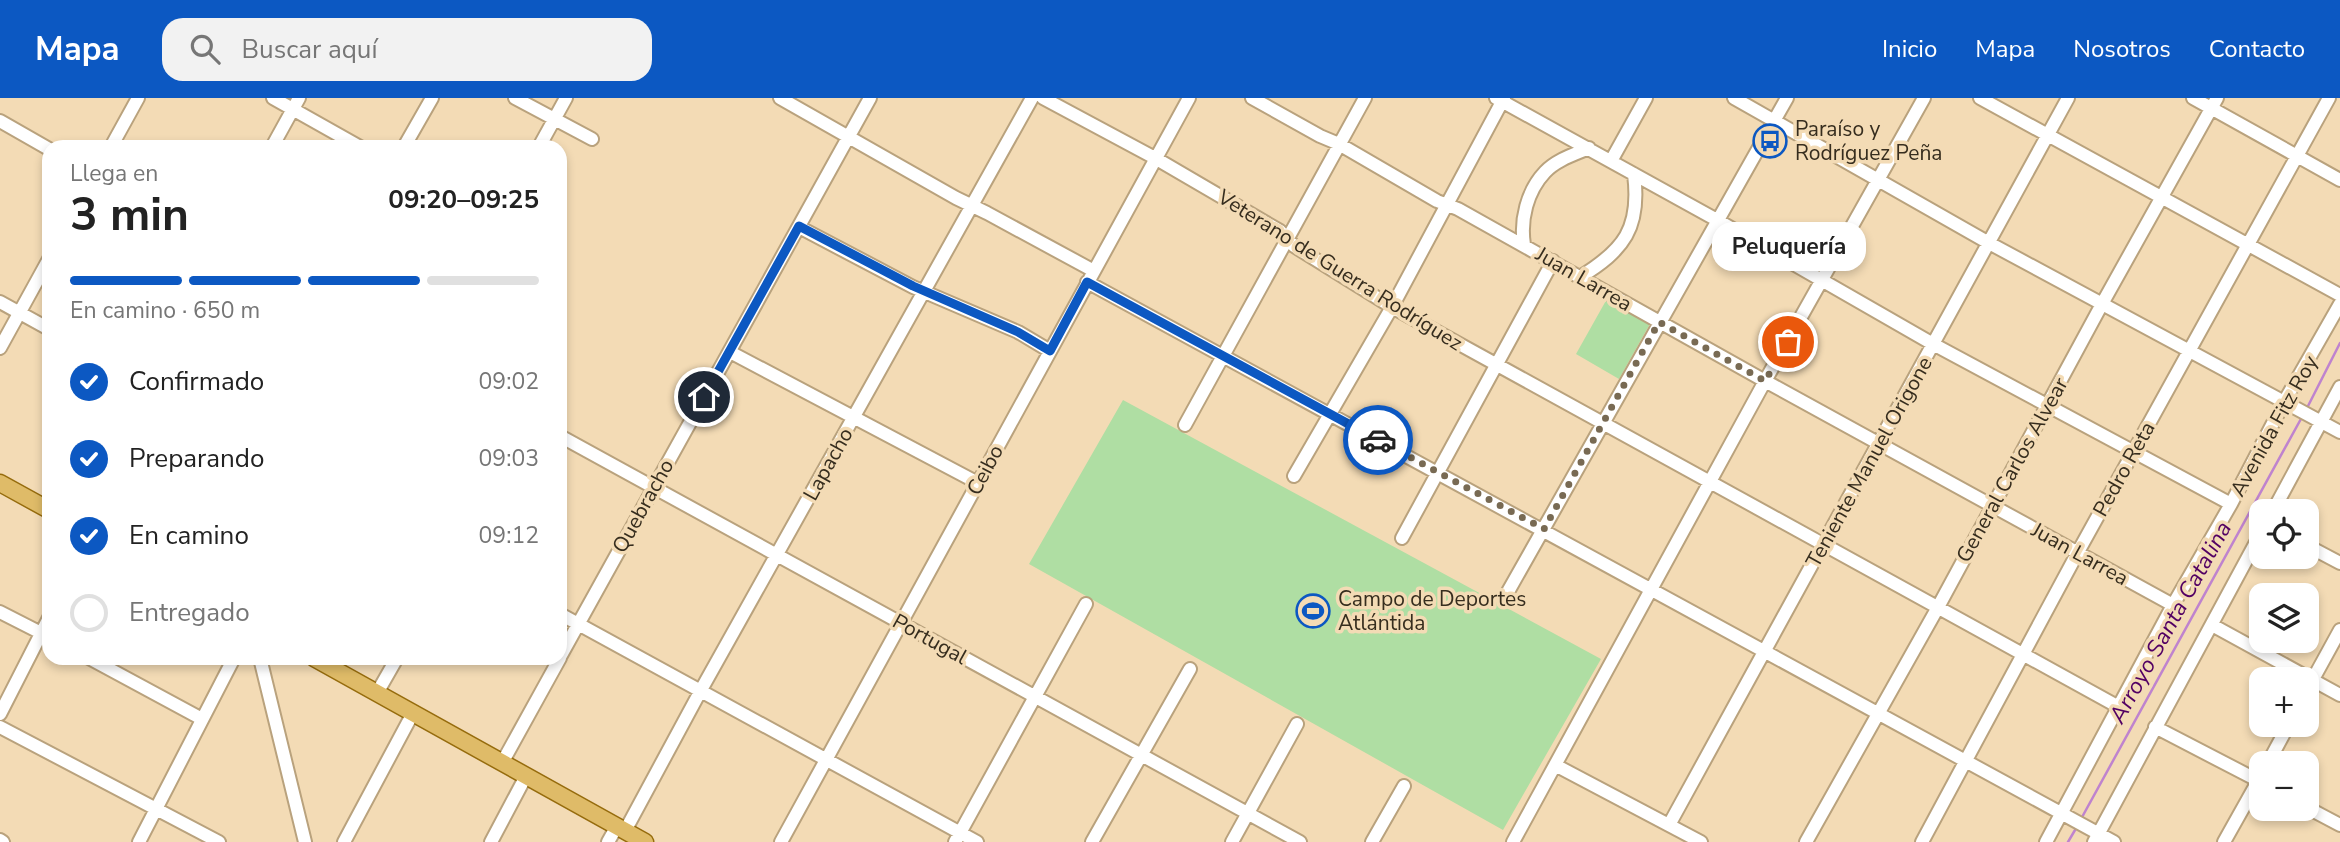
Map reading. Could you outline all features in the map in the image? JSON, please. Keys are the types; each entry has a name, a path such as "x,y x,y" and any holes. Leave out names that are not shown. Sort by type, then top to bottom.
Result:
{"main road":[{"path":"0,483 42,506"},
{"path":"327,665 645,842"}],"street":[{"path":"115,140 138,98"},
{"path":"273,98 296,104 350,140"},
{"path":"408,140 432,98"},
{"path":"515,98 593,139"},
{"path":"543,140 566,98"},
{"path":"780,98 971,205 1224,356 1329,415 1544,529 1651,591 2068,816 2086,826 2097,838 2114,842"},
{"name":"Quebracho","path":"567,645 870,98"},
{"name":"Lapacho","path":"608,842 621,829 779,554 1032,98"},
{"name":"Veterano de Guerra Rodríguez","path":"1043,98 1155,158 1280,232 1294,246 1392,307 2117,706"},
{"name":"Ceibo","path":"781,842 1189,98"},
{"name":"Juan Larrea","path":"1252,98 1437,201 1524,245 2173,605"},
{"path":"1185,425 1365,98"},
{"path":"1611,161 1646,98"},
{"path":"1734,98 1989,243 2340,432"},
{"path":"1505,597 1787,98"},
{"path":"1513,842 1765,381 1924,98"},
{"path":"1980,98 2340,296"},
{"name":"Teniente Manuel Origone","path":"1669,825 2068,98"},
{"path":"2193,98 2214,103 2296,156 2340,180"},
{"name":"Pedro Reta","path":"1922,842 2078,552 2329,98"},
{"path":"1294,476 1392,307 1501,99 1933,344 2231,504"},
{"name":"General Carlos Alvear","path":"1806,842 2214,103"},
{"path":"276,140 296,104"},
{"path":"0,121 42,145"},
{"path":"1524,245 1521,229 1524,215 1528,201 1544,172 1589,148"},
{"path":"1580,276 1615,253 1625,239 1635,209 1634,174"},
{"path":"799,226 924,291 1018,332 1050,351"},
{"path":"1402,538 1553,261"},
{"path":"0,348 42,272"},
{"path":"0,302 42,325"},
{"name":"Avenida Fitz Roy","path":"2046,842 2068,816 2117,706 2289,405 2340,304"},
{"path":"730,352 978,483"},
{"name":"Avenida Fitz Roy","path":"2279,499 2319,421 2340,387"},
{"name":"Portugal","path":"567,440 1300,842"},
{"path":"2319,552 2340,563"},
{"path":"2097,838 2249,556"},
{"path":"957,837 1086,604"},
{"path":"0,612 42,633"},
{"path":"567,618 827,760 957,837 976,842"},
{"path":"2212,625 2279,667"},
{"path":"2319,669 2340,630"},
{"path":"0,714 42,640"},
{"path":"102,665 202,719"},
{"path":"139,842 229,665"},
{"path":"262,665 305,842"},
{"path":"377,693 393,665"},
{"name":"Quebracho","path":"502,763 556,665"},
{"path":"1092,842 1190,669"},
{"path":"2319,689 2340,695"},
{"path":"344,842 413,713"},
{"path":"1231,842 1297,724"},
{"path":"0,727 219,842"},
{"path":"2155,727 2249,774"},
{"path":"1555,765 1701,842"},
{"path":"491,842 526,776"},
{"path":"1372,842 1404,786"},
{"path":"2224,842 2249,799"},
{"path":"2319,814 2340,825"}],"green space":[{"path":"1608,297 1651,322 1619,379 1576,354"},
{"name":"Campo de Deportes Atlántida","path":"1123,400 1601,659 1503,830 1029,564"}],"waterway":[{"name":"Arroyo Santa Catalina","path":"2307,408 2340,343"},
{"name":"Arroyo Santa Catalina","path":"2081,819 2302,417"},
{"name":"Arroyo Santa Catalina","path":"2068,842 2078,825"}],"way so far":[{"path":"1378,440 1544,529 1659,322 1765,381 1788,342"}],"place":[{"name":"Paraíso y Rodríguez Peña","path":"1770,141"},
{"name":"Peluquería","path":"1788,342"},
{"name":"Campo de Deportes Atlántida","path":"1313,611"}],"route":[{"path":"704,397 799,226 913,286 1018,332 1050,351 1087,282 1378,440"}]}
